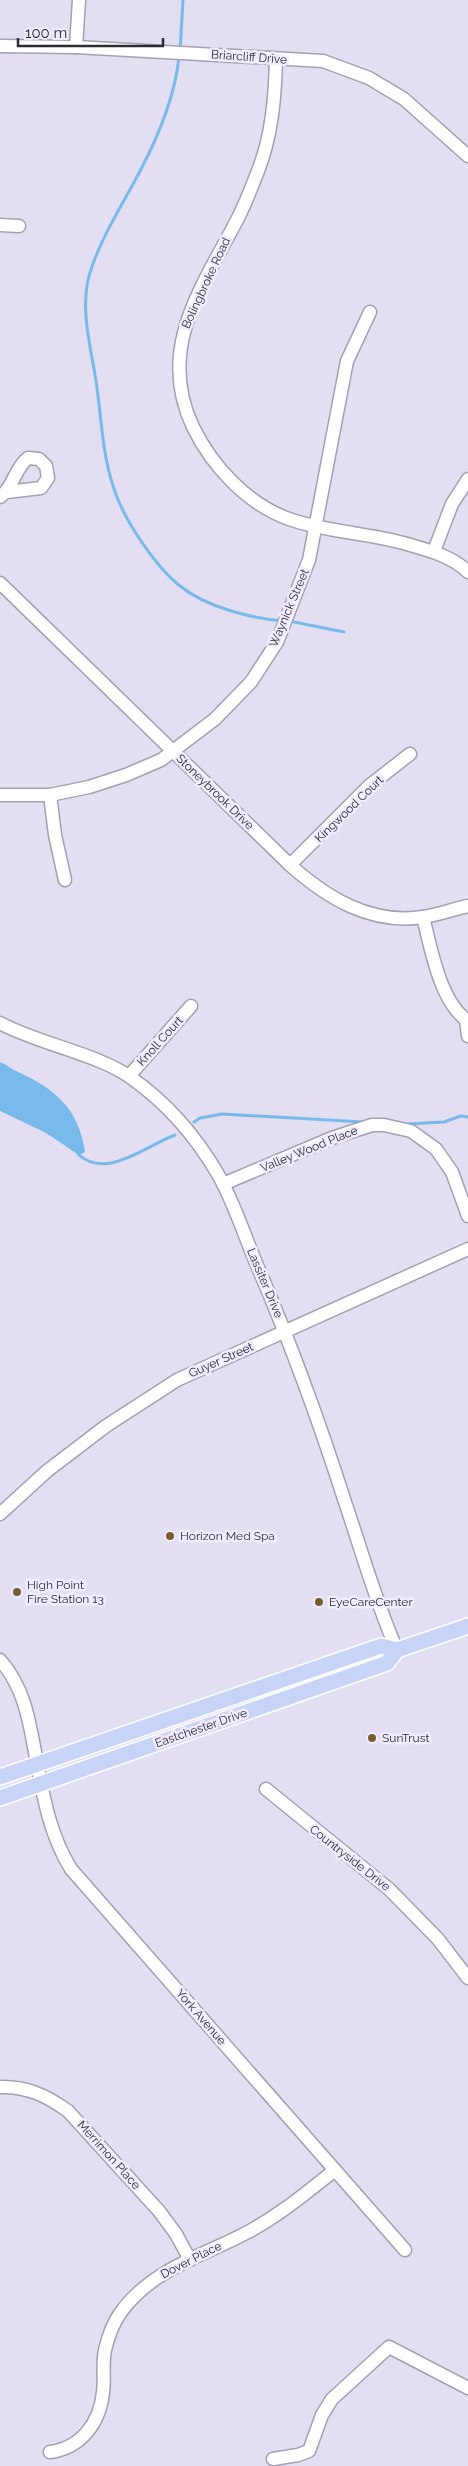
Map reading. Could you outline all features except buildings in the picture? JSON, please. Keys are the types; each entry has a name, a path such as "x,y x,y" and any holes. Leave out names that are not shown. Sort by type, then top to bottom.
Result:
{"main road":[{"name":"Eastchester Drive","path":"0,1777 381,1646 397,1650 468,1626"},
{"name":"Eastchester Drive","path":"0,1798 387,1663 397,1650"}],"street":[{"path":"76,47 79,0"},
{"name":"Briarcliff Drive","path":"0,46 76,47 276,60 323,61 369,78 404,99 468,156"},
{"name":"Bolingbroke Road","path":"276,60 270,128 259,169 239,216 214,260 188,316 180,348 179,378 188,415 203,447 222,473 260,505 288,519 391,539 434,551 468,572"},
{"path":"0,225 19,226"},
{"name":"Waynick Street","path":"0,795 50,795 89,787 126,775 161,760 221,712 251,682 277,642 296,598 309,560 347,361 370,312"},
{"path":"434,551 452,504 468,479"},
{"name":"Stoneybrook Drive","path":"0,582 290,866 315,888 340,903 370,913 423,918 468,906"},
{"name":"Kingwood Court","path":"290,866 369,786 410,754"},
{"path":"50,795 55,835 65,880"},
{"path":"423,918 442,986 467,1021 468,1036"},
{"name":"Knoll Court","path":"129,1076 192,1006"},
{"name":"Lassiter Drive","path":"0,1023 129,1076 156,1097 179,1120 223,1184 285,1332 345,1502 370,1580 397,1650"},
{"name":"Valley Wood Place","path":"223,1184 332,1138 372,1125 384,1125 411,1131 436,1149 452,1172 468,1216"},
{"name":"Guyer Street","path":"0,1514 47,1471 106,1426 178,1380 468,1249"},
{"name":"York Avenue","path":"0,1660 22,1694 54,1838 71,1869 405,2250"},
{"name":"Countryside Drive","path":"266,1789 389,1889 438,1939 468,1978"},
{"name":"Merrimon Place","path":"0,2088 34,2091 50,2098 68,2111 159,2211 176,2234 190,2260"},
{"name":"Dover Place","path":"50,2452 73,2446 86,2434 95,2421 104,2391 102,2371 110,2332 134,2295 150,2282 278,2215 335,2170"},
{"path":"273,2459 298,2455 309,2451 322,2415 332,2399 389,2347 468,2388"}],"water":[{"path":"0,1062 42,1085 62,1101 77,1123 85,1152 79,1155 46,1133 0,1111"}],"waterway":[{"path":"180,51 183,0"},
{"path":"179,57 170,101 159,130 147,158 99,248 89,276 86,302 87,329 105,454 112,483 128,520 152,557 171,578 180,586 215,606 243,614 283,621"},
{"path":"289,621 344,632"},
{"path":"194,1122 200,1118 222,1114 363,1122"},
{"path":"407,1124 444,1122 461,1116 468,1117"},
{"path":"78,1154 89,1161 101,1164 114,1162 139,1153 175,1135"}],"place":[{"name":"Horizon Med Spa","path":"170,1536"},
{"name":"High Point Fire Station 13","path":"17,1592"},
{"name":"EyeCareCenter","path":"319,1602"},
{"name":"SunTrust","path":"372,1738"}]}
